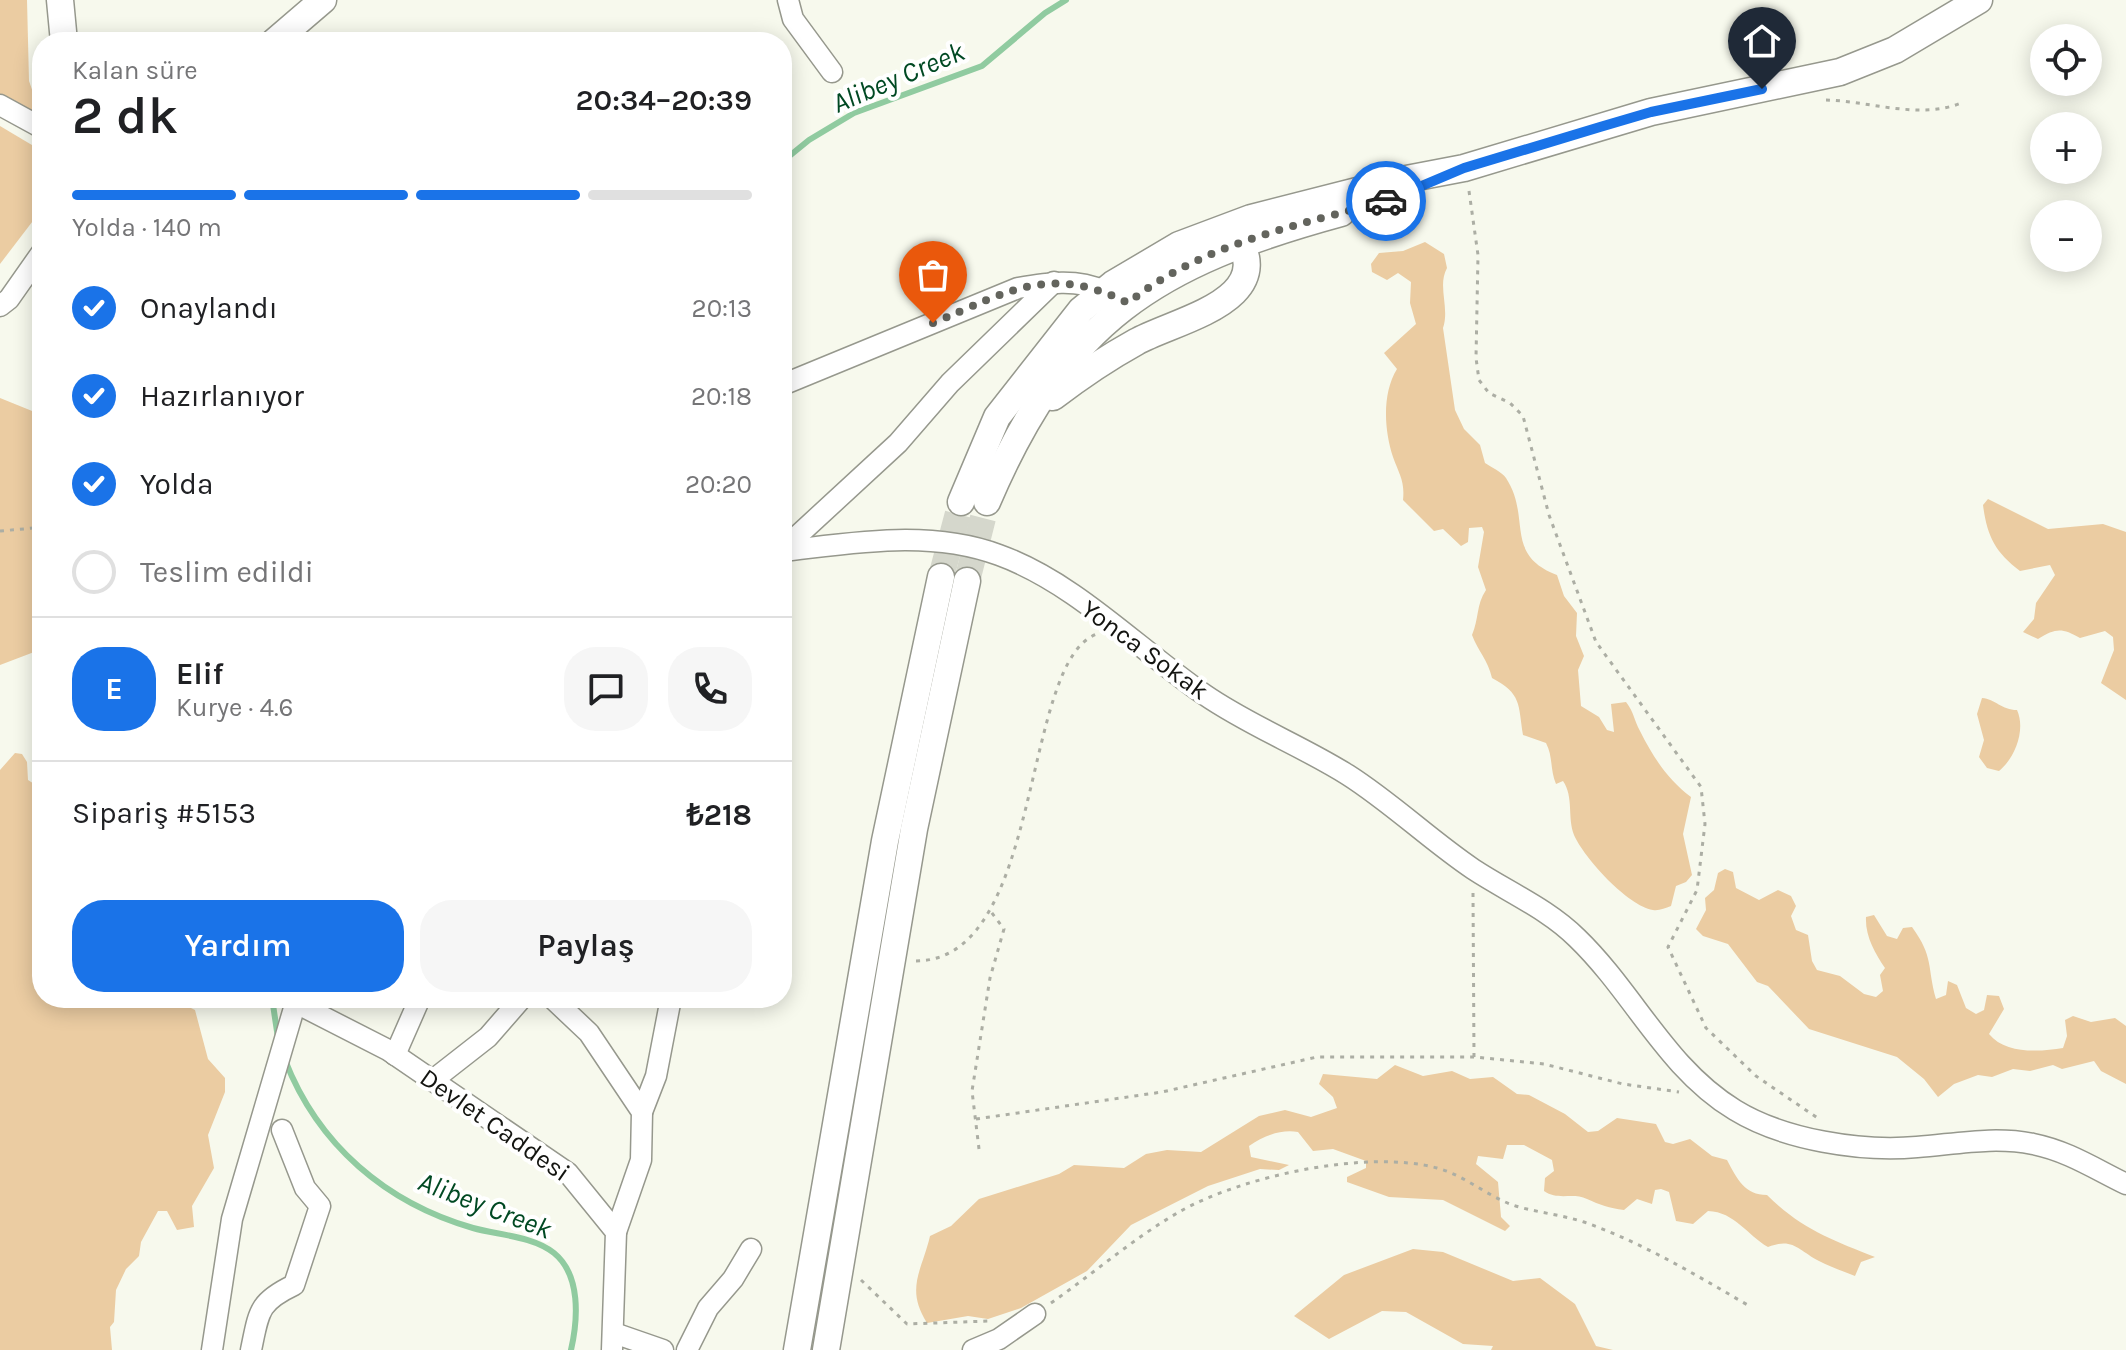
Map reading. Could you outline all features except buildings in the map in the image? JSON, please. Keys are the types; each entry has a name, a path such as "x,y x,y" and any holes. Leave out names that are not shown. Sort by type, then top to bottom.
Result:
{"main road":[{"path":"60,0 63,32"},
{"path":"286,32 323,0"},
{"path":"961,502 997,417 1081,310 1104,291 1179,245 1236,234 1396,181 1464,168 1651,112 1840,72 1895,50 1979,0"},
{"path":"987,502 1010,448 1027,421 1048,389 1097,328 1170,274 1236,234"},
{"path":"1027,421 1055,396 1113,355 1154,333 1202,316 1227,300 1242,281 1246,260 1236,234"},
{"path":"1104,291 1128,303"},
{"path":"797,1350 860,972 954,579 826,1350"}],"street":[{"path":"788,0 793,19 832,72"},
{"path":"0,105 32,123"},
{"path":"0,306 9,299 32,266"},
{"path":"792,381 1018,288 1054,282 1092,286 1104,291"},
{"path":"792,542 898,443 950,383 1054,282"},
{"name":"Yonca Sokak","path":"792,550 920,539 966,545 1001,555 1034,572 1207,697 1349,776 1472,869 1536,907 1576,937 1694,1080 1738,1112 1822,1141 1861,1149 1982,1139 2031,1143 2075,1155 2126,1184"},
{"path":"212,1350 232,1219 260,1116 295,1008"},
{"name":"Devlet Caddesi","path":"297,1008 395,1055 568,1173 616,1232"},
{"path":"395,1055 416,1008"},
{"path":"433,1080 488,1037 513,1008"},
{"path":"563,1008 589,1033 642,1112"},
{"path":"663,1350 613,1342 616,1232 641,1160 642,1112 656,1076 670,1008"},
{"path":"251,1350 259,1312 269,1297 294,1285 320,1206 305,1188 282,1130"},
{"path":"687,1350 708,1308 733,1279 751,1249"},
{"path":"973,1350 1035,1314"}],"path":[{"path":"1815,100 1925,110 1947,109 1961,103"},
{"path":"1464,168 1478,255 1476,358 1479,380 1489,393 1510,403 1523,416 1549,515 1596,642 1701,787 1705,824 1697,890 1668,947 1706,1028 1756,1076 1826,1124"},
{"path":"0,531 32,528"},
{"path":"892,958 920,962 952,953 989,909 1017,849 1050,713 1068,659 1089,637 1115,628"},
{"path":"1472,869 1474,1057"},
{"path":"979,1149 972,1091 990,978 1004,929 989,909"},
{"path":"976,1119 1162,1092 1317,1057 1474,1057 1544,1064 1623,1084 1718,1097"},
{"path":"1035,1314 1106,1265 1139,1236 1182,1210 1221,1193 1289,1173 1383,1164 1435,1167 1517,1207 1583,1222 1642,1246 1751,1307"},
{"path":"839,1264 907,1324 966,1324 1000,1336"}],"shaded area":[{"path":"0,0 27,0 32,114 0,102"},
{"path":"0,126 32,145 32,222 0,264"},
{"path":"1425,242 1444,254 1447,268 1443,282 1443,328 1455,410 1464,429 1480,445 1485,463 1506,478 1517,507 1524,546 1530,557 1557,575 1564,596 1577,613 1576,636 1584,656 1578,670 1581,706 1599,717 1607,730 1614,732 1611,704 1626,702 1656,759 1668,776 1691,797 1683,834 1692,875 1676,886 1671,906 1660,910 1643,907 1620,891 1579,845 1571,822 1566,787 1563,781 1556,784 1546,743 1523,735 1514,695 1492,678 1472,635 1486,590 1478,567 1484,532 1482,527 1469,528 1468,542 1461,546 1443,529 1434,531 1403,500 1402,483 1386,424 1389,389 1397,369 1384,353 1416,324 1410,303 1411,282 1398,273 1387,280 1372,272 1371,264 1379,253 1403,251"},
{"path":"0,398 32,411 32,653 0,665"},
{"path":"1988,499 2048,529 2103,524 2126,532 2126,700 2101,683 2114,650 2113,637 2105,631 2080,638 2059,631 2038,639 2023,632 2034,619 2036,603 2055,575 2050,565 2020,571 2004,557 1987,526 1983,505"},
{"path":"1982,698 2017,710 2019,718 2017,743 2010,759 1999,771 1987,768 1979,757 1984,740 1977,714"},
{"path":"15,753 22,754 27,762 28,780 32,783 32,1008 191,1008 195,1010 208,1059 225,1078 225,1092 208,1135 214,1168 192,1206 194,1227 177,1230 167,1211 158,1211 141,1242 139,1256 126,1269 116,1290 114,1322 110,1327 112,1350 0,1350 0,770"},
{"path":"1725,869 1733,872 1736,888 1759,900 1778,890 1791,896 1796,906 1791,916 1796,930 1808,935 1812,961 1817,970 1840,976 1864,994 1876,997 1883,991 1880,975 1885,968 1871,944 1866,924 1866,917 1874,915 1887,936 1897,939 1903,928 1912,927 1927,955 1936,999 1946,995 1948,981 1957,985 1966,1008 1976,1014 1984,1010 1987,995 1999,996 2004,1009 1989,1034 2004,1045 2033,1051 2063,1048 2067,1036 2065,1020 2073,1016 2091,1022 2115,1018 2126,1026 2126,1084 2101,1071 2094,1061 2062,1069 2053,1065 2030,1071 2013,1069 1992,1077 1978,1075 1954,1084 1938,1097 1924,1079 1897,1057 1809,1029 1768,986 1757,982 1728,944 1703,936 1696,929 1706,910 1705,898 1714,890 1718,873"},
{"path":"1395,1065 1423,1076 1452,1071 1470,1079 1493,1077 1517,1094 1529,1095 1565,1114 1588,1132 1598,1131 1617,1118 1656,1124 1665,1142 1673,1144 1690,1139 1712,1156 1727,1160 1747,1189 1767,1195 1792,1217 1818,1232 1875,1257 1861,1262 1855,1276 1823,1263 1790,1244 1768,1247 1726,1215 1717,1212 1708,1211 1693,1224 1676,1221 1669,1192 1661,1189 1655,1190 1652,1204 1637,1199 1624,1210 1582,1197 1549,1194 1544,1191 1545,1178 1554,1171 1552,1160 1524,1145 1507,1145 1503,1159 1478,1156 1476,1164 1498,1182 1501,1217 1510,1226 1505,1231 1443,1200 1389,1197 1347,1182 1347,1177 1366,1168 1366,1161 1333,1149 1313,1151 1298,1132 1279,1132 1249,1146 1251,1157 1289,1165 1279,1170 1260,1169 1208,1186 1131,1225 1087,1271 1021,1308 988,1319 968,1316 927,1323 920,1311 917,1280 930,1236 951,1226 979,1199 1059,1174 1074,1165 1124,1168 1146,1154 1167,1150 1201,1152 1259,1116 1285,1110 1311,1117 1337,1108 1333,1097 1319,1084 1323,1074 1377,1079"},
{"path":"1413,1249 1443,1252 1513,1281 1540,1278 1575,1304 1596,1346 1613,1350 1491,1350 1493,1346 1463,1344 1406,1312 1382,1311 1329,1339 1294,1316 1344,1275"}],"waterway":[{"name":"Alibey Creek","path":"792,154 854,113 982,66 1045,13 1066,0"},
{"name":"Alibey Creek","path":"274,1008 278,1038"},
{"name":"Alibey Creek","path":"285,1060 316,1119 336,1144 384,1186 441,1217 546,1247 563,1262 575,1298 571,1350"}],"tunnel":[{"path":"941,577 961,502"},
{"path":"967,581 987,502"}],"way so far":[{"path":"933,323 1018,288 1054,282 1092,286 1128,303 1170,274 1225,249 1269,233 1386,201"}],"route":[{"path":"1386,201 1405,196 1464,168 1600,127 1651,112 1762,89"}]}
